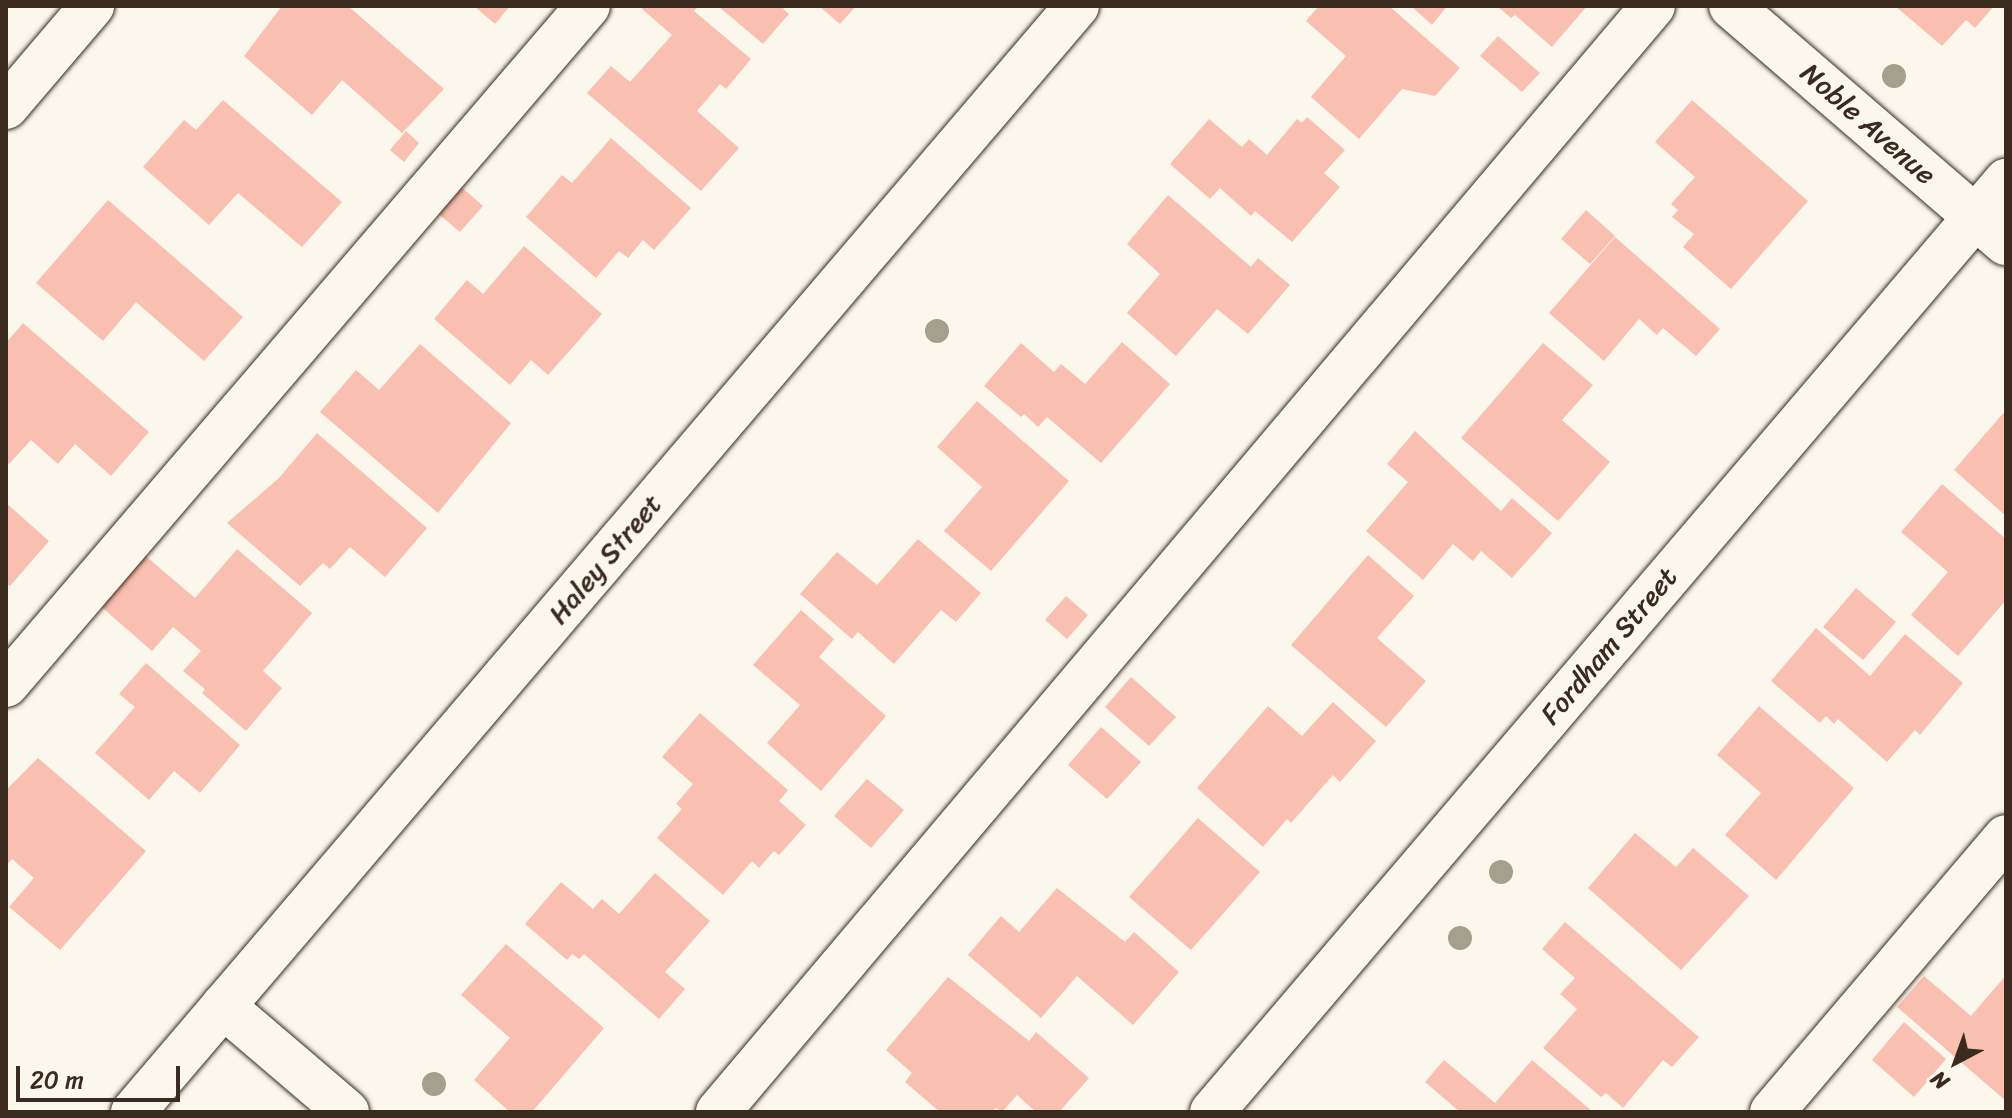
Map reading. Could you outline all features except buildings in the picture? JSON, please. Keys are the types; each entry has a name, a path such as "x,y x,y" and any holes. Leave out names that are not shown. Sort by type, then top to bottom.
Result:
{"street":[{"path":"6,107 92,6"},
{"path":"6,685 588,6"},
{"name":"Haley Street","path":"133,1112 1077,6"},
{"path":"718,1112 1653,6"},
{"name":"Noble Avenue","path":"1731,6 1991,230"},
{"name":"Fordham Street","path":"1212,1112 1991,230 2006,181"},
{"path":"1772,1112 2006,837"},
{"path":"223,1006 347,1112"}]}
